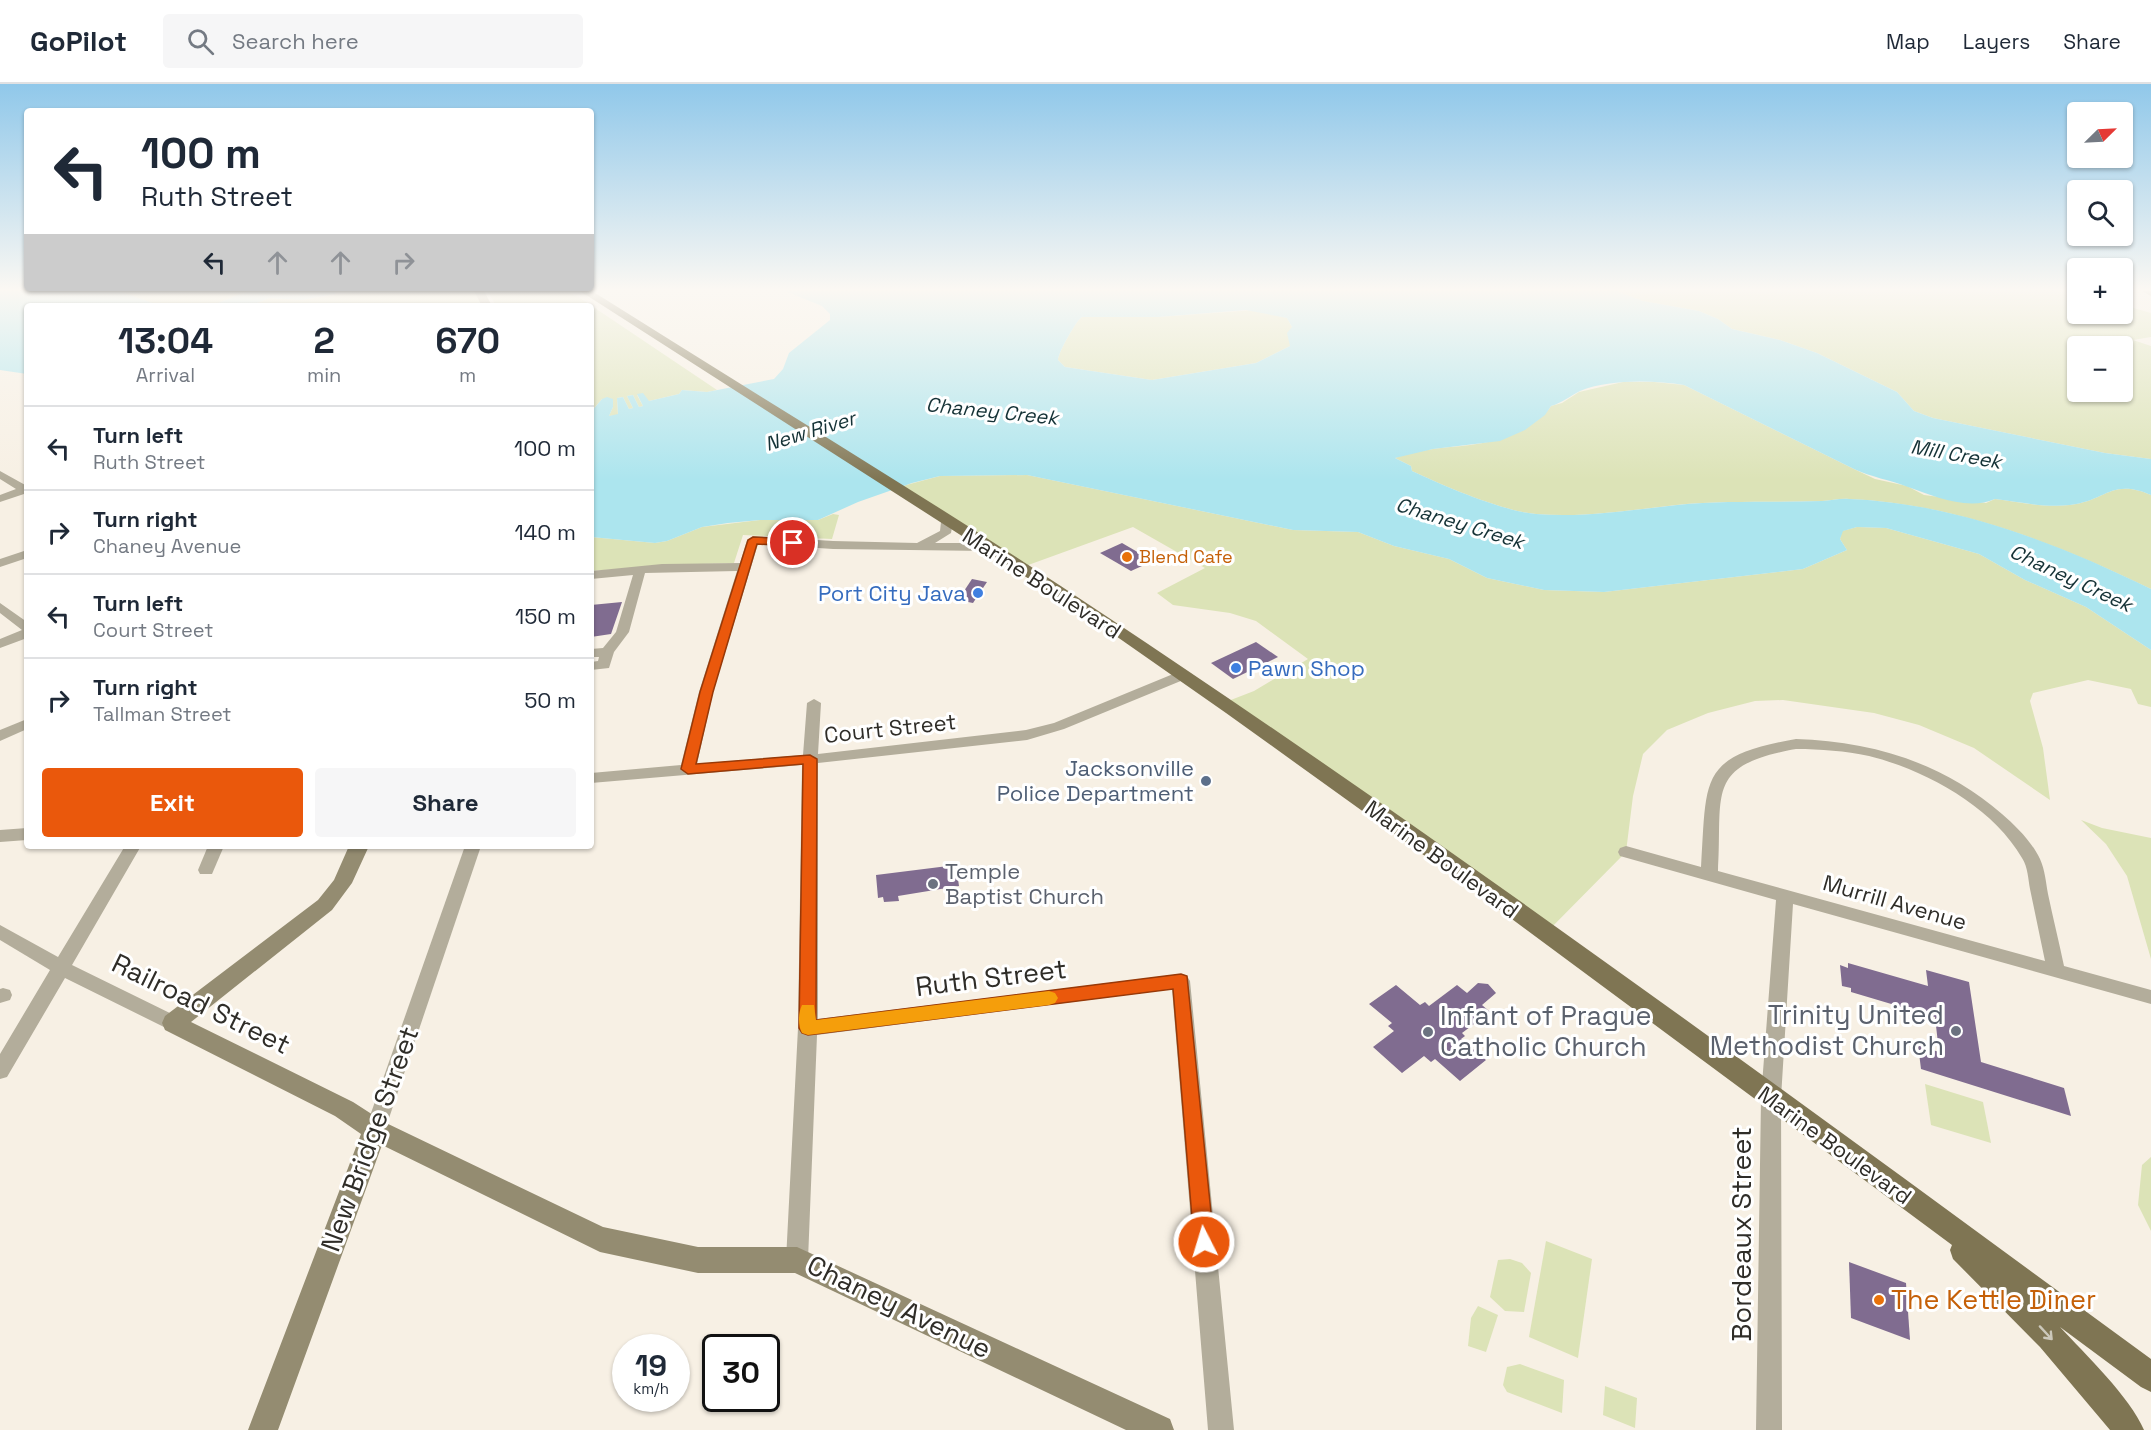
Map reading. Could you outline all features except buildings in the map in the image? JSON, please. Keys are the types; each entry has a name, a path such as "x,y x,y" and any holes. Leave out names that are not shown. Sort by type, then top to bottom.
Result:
{"main road":[{"name":"Marine Boulevard","path":"683,354 1098,617 1183,675 1349,792 1898,1190 2151,1377"},
{"path":"173,1023 313,918 338,889 358,849"},
{"name":"Railroad Street","path":"173,1023 344,1109 375,1130 600,1239 698,1260 797,1260"},
{"name":"New Bridge Street","path":"262,1430 375,1130"},
{"path":"1898,1190 1998,1282 2090,1379 2129,1430"},
{"name":"Chaney Avenue","path":"797,1260 1160,1430"}],"street":[{"path":"0,474 24,489"},
{"path":"0,499 24,491"},
{"path":"918,546 945,533 947,522"},
{"path":"688,769 706,692 753,540 832,545 986,547"},
{"path":"0,563 24,555"},
{"path":"594,575 640,570 743,567"},
{"path":"594,666 604,665 607,652 622,632 640,570"},
{"path":"0,607 24,628"},
{"path":"0,644 24,632"},
{"path":"594,653 607,652"},
{"name":"Court Street","path":"594,778 810,759 1027,735 1059,726 1183,675"},
{"name":"Chaney Avenue","path":"797,1260 808,1028 810,759 814,703"},
{"path":"0,736 24,724"},
{"path":"1709,874 1717,784 1728,769 1746,755 1771,747 1799,743 1870,751 1911,766 1947,783 1981,805 2008,829 2031,858 2056,971"},
{"path":"0,836 24,834"},
{"path":"0,1071 131,849"},
{"path":"206,870 208,860 214,849"},
{"name":"New Bridge Street","path":"375,1130 472,849"},
{"name":"Murrill Avenue","path":"1626,852 2151,997"},
{"name":"Bordeaux Street","path":"1769,1430 1771,1098 1785,895"},
{"name":"Railroad Street","path":"0,932 60,967 173,1023"},
{"name":"Ruth Street","path":"808,1028 1181,981 1221,1430"}],"green space":[{"path":"594,354 663,354 717,390 707,392 682,390 679,394 649,401 637,395 643,406 639,407 633,395 627,396 633,408 629,409 623,397 617,398 618,415 609,416 613,407 613,399 602,399 594,408"},
{"path":"1060,354 1274,354 1256,363 1152,380 1065,367 1058,360"},
{"path":"1819,354 2067,354 2067,402 2133,402 2133,354 2151,354 2151,459 2105,453 1933,418 1914,411 1897,392"},
{"path":"1623,382 1684,385 1875,479 1907,486 1924,495 1986,503 1995,499 2051,506 2082,503 2117,490 2138,490 2151,495 2151,589 2042,542 1966,517 1927,508 1846,499 1694,503 1589,514 1536,514 1490,503 1456,490 1412,471 1411,466 1395,458 1431,449 1501,439 1518,432 1543,415 1551,406 1562,403 1579,392"},
{"path":"1027,475 1293,530 1358,532 1394,546 1449,559 1487,578 1544,590 1604,592 1803,569 1847,550 1840,539 1842,531 1857,527 1886,528 1979,554 2025,580 2086,607 2151,650 2151,707 2138,704 2131,689 2088,680 2033,693 2030,701 2043,748 2050,800 1974,748 1919,725 1874,713 1783,700 1755,701 1708,713 1667,730 1643,754 1633,796 1626,852 1545,934 1223,703 1254,691 1308,659 1256,621 1230,613 1173,605 1157,593 1205,568 1133,527 1020,568 895,488 940,476"},
{"path":"833,514 839,515 832,539 743,535 734,563 594,571 594,537 655,543 667,541 702,527 760,520 818,520"},
{"path":"2081,820 2102,828 2151,838 2151,959 2127,876 2106,844"},
{"path":"1925,1084 1983,1102 1991,1143 1931,1125"},
{"path":"2151,1157 2151,1231 2138,1205 2142,1165"},
{"path":"1546,1241 1592,1259 1578,1358 1529,1337"},
{"path":"1510,1259 1522,1263 1531,1273 1524,1312 1505,1311 1490,1297 1498,1260"},
{"path":"1478,1306 1498,1315 1486,1352 1468,1346 1471,1318"},
{"path":"1520,1364 1564,1380 1562,1413 1507,1392 1503,1385 1507,1367"},
{"path":"1605,1386 1637,1398 1635,1428 1603,1415"}],"water":[{"path":"0,354 24,354 24,374 0,370"},
{"path":"789,354 1060,354 1058,360 1065,367 1152,380 1256,363 1274,354 1819,354 1897,392 1914,411 1933,418 2105,453 2151,459 2151,495 2138,490 2117,490 2082,503 2061,506 1995,499 1974,503 1951,501 1860,472 1684,385 1659,382 1617,383 1592,387 1551,406 1545,415 1525,430 1500,441 1433,449 1395,458 1411,466 1412,471 1456,490 1490,503 1536,514 1589,514 1695,503 1846,499 1888,502 1966,517 2042,541 2151,589 2151,650 2086,607 2025,580 1979,554 1886,528 1857,527 1843,531 1840,539 1847,550 1803,569 1604,592 1544,590 1487,578 1449,559 1394,546 1358,532 1293,530 1027,475 940,476 858,502 818,520 760,520 728,523 702,527 667,541 655,543 594,537 594,408 602,399 607,397 613,399 613,407 609,416 618,414 617,398 623,397 629,409 633,408 627,396 633,395 639,407 643,406 637,394 643,393 649,401 679,394 682,390 707,392 774,379 783,369"}],"slow traffic":[{"path":"808,1010 808,1028 1049,998"}],"place":[{"name":"Blend Cafe","path":"1127,557"},
{"name":"Port City Java","path":"978,593"},
{"name":"Pawn Shop","path":"1236,668"},
{"name":"Jacksonville Police Department","path":"1206,781"},
{"name":"Temple Baptist Church","path":"933,884"},
{"name":"Trinity United Methodist Church","path":"1956,1031"},
{"name":"Infant of Prague Catholic Church","path":"1428,1032"},
{"name":"The Kettle Diner","path":"1879,1300"}],"route":[{"path":"793,543 753,540 706,692 688,769 810,759 808,1028 1181,981 1204,1242"}],"water label":[{"name":"Chaney Creek","path":"992,411"},
{"name":"New River","path":"810,431"},
{"name":"Mill Creek","path":"1956,454"},
{"name":"Chaney Creek","path":"1460,523"},
{"name":"Chaney Creek","path":"2071,578"}]}
